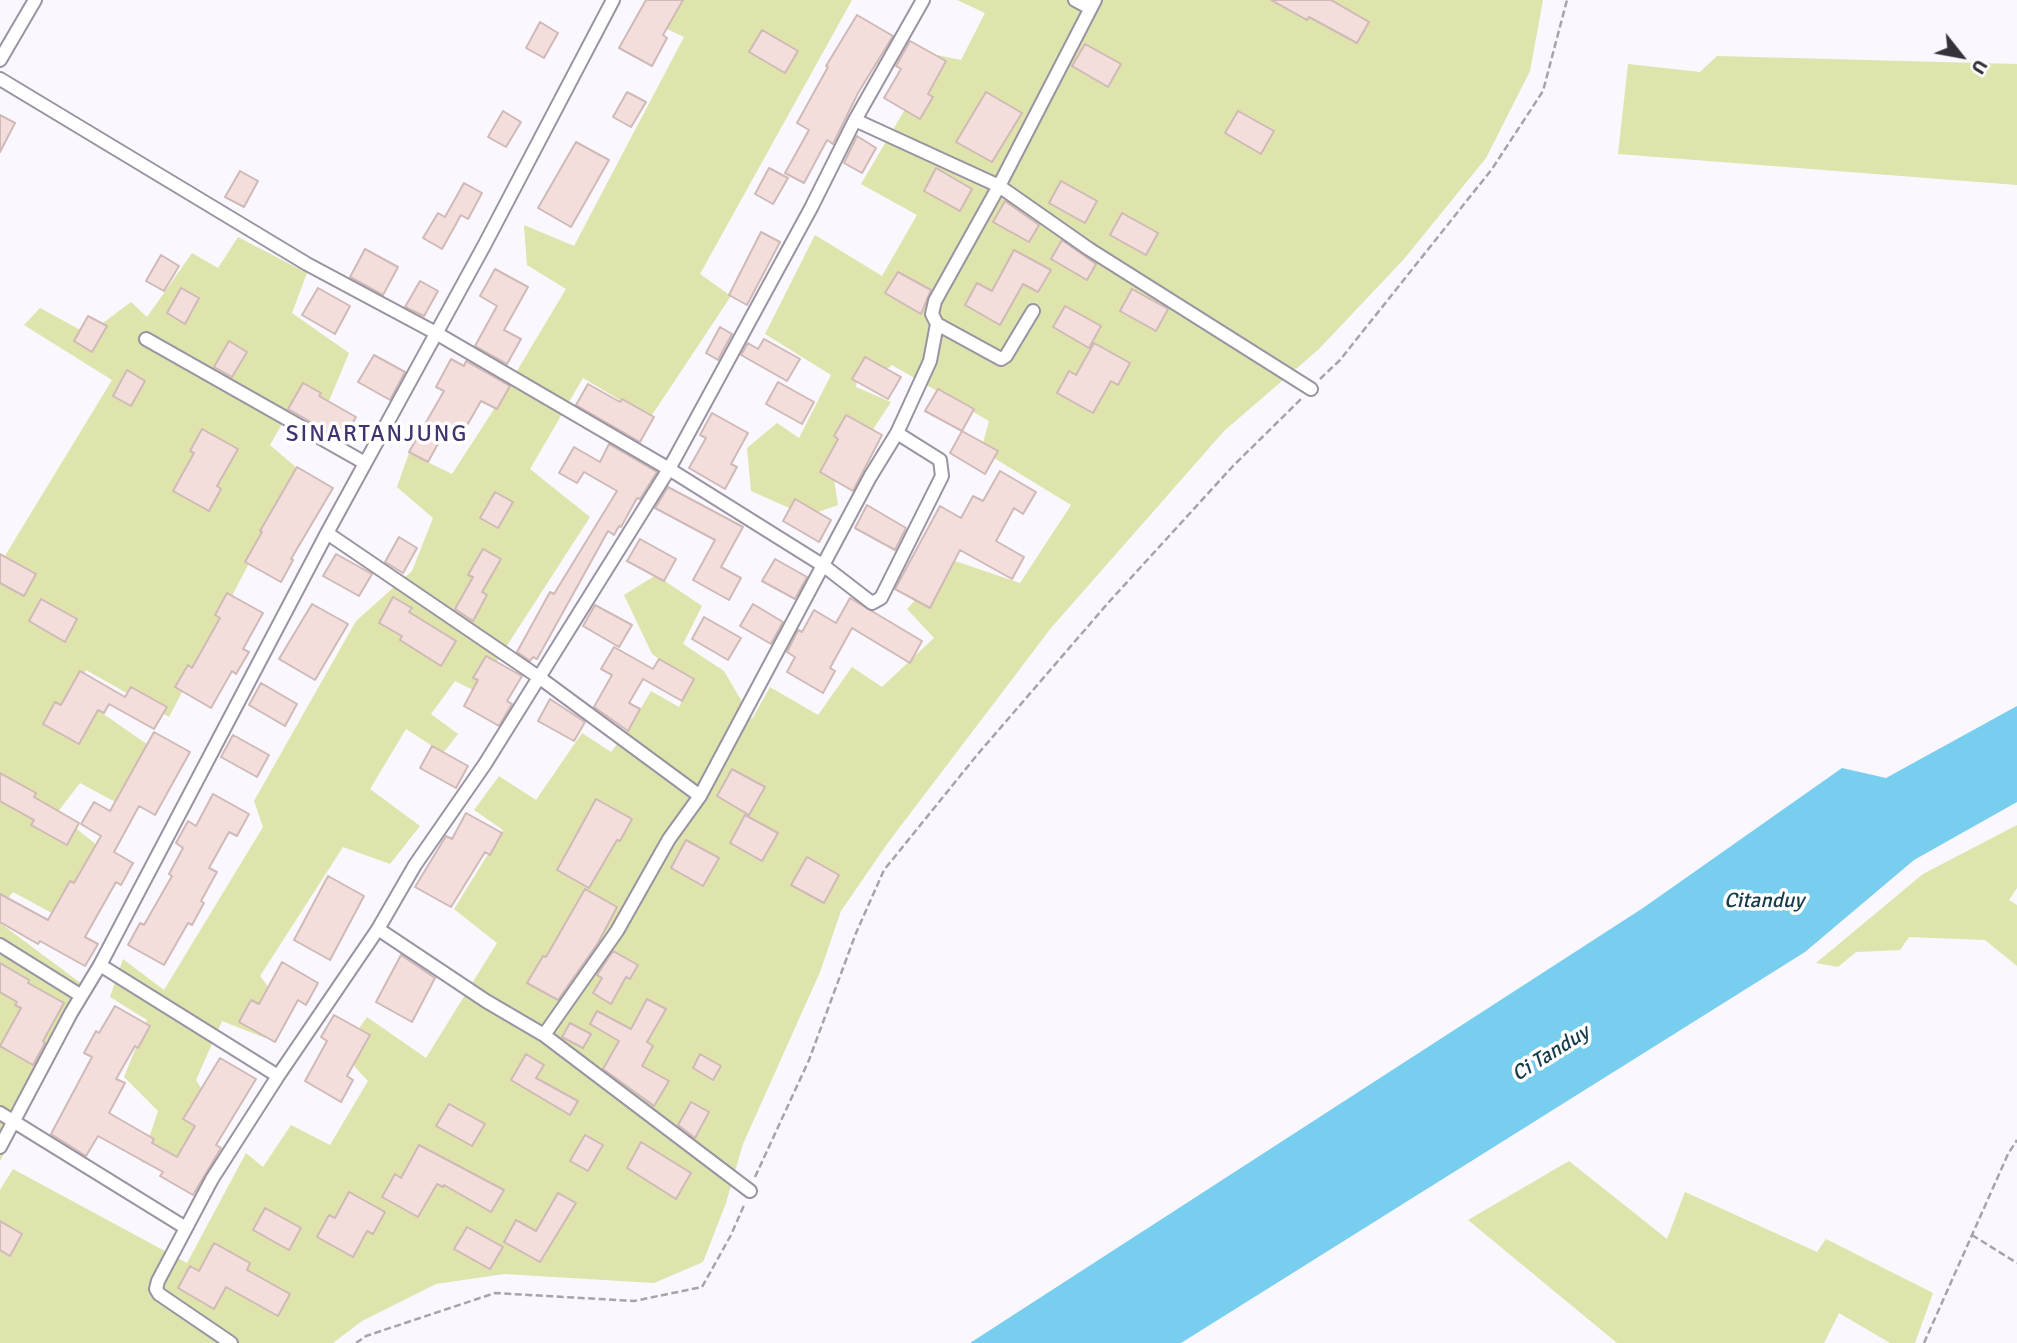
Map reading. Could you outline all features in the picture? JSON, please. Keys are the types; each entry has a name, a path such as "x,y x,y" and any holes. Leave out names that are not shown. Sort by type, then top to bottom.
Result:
{"street":[{"path":"0,60 35,0"},
{"path":"0,1147 80,995 100,964 327,533 485,244 613,0"},
{"path":"231,1343 156,1292 158,1281 212,1179 378,929 415,865 485,764 669,469 811,208 855,120 923,0"},
{"path":"1032,311 1006,356 1001,359 937,324 932,314 935,301 999,186 1092,4 1075,0"},
{"path":"0,79 306,264 436,333 669,469 824,566 872,603 881,598 942,476 940,460 897,433"},
{"path":"855,120 999,186 1089,249 1311,388"},
{"path":"544,1035 617,931 669,839 700,796 870,477 897,433 930,361 937,324"},
{"path":"146,339 365,463"},
{"path":"327,533 540,678 700,796"},
{"path":"378,929 486,1001 544,1035 750,1191"},
{"path":"0,945 80,995"},
{"path":"100,964 278,1076"},
{"path":"0,1113 186,1228"}],"path":[{"path":"356,1343 366,1336 495,1293 634,1301 702,1287 731,1235 809,1060 856,933 884,870 976,755 1108,603 1233,466 1340,360 1492,169 1543,91 1567,0"},
{"path":"1924,1343 2008,1154 2017,1140"},
{"path":"1972,1235 2017,1263"}],"green space":[{"path":"682,0 852,0 700,274 731,296 650,418 583,378 530,469 590,517 477,692 455,681 431,714 458,734 443,753 406,729 370,789 420,826 390,864 343,847 260,976 285,1009 265,1038 222,1021 196,1080 218,1115 176,1172 141,1162 158,1111 124,1077 147,1020 110,997 123,959 164,990 263,827 254,801 356,621 412,571 433,518 397,487 409,453 452,474 566,289 527,265 524,225 574,246 684,37 665,28"},
{"path":"957,0 1543,0 1530,71 1486,158 1404,259 1319,349 1224,431 1051,628 887,844 841,911 820,972 743,1144 726,1203 703,1262 654,1283 504,1274 436,1284 362,1321 333,1343 0,1343 0,1190 13,1169 187,1263 246,1153 263,1167 291,1125 330,1145 368,1081 342,1053 367,1017 426,1058 497,943 454,909 503,830 474,810 499,776 536,800 582,733 611,752 629,729 651,691 679,707 691,681 652,654 624,595 656,575 702,606 683,644 724,671 752,719 770,687 818,715 852,667 882,687 934,638 907,609 952,560 1020,583 1071,505 981,450 989,421 892,365 879,375 859,364 856,387 891,402 868,437 833,473 838,505 807,516 751,491 747,448 777,423 799,438 831,375 765,334 815,235 882,276 917,215 861,184 937,55 961,60 985,13"},
{"path":"1717,56 2017,64 2017,185 1618,154 1628,64 1700,72"},
{"path":"238,237 307,273 292,313 349,353 326,408 299,394 270,445 298,469 169,717 86,670 79,697 151,747 119,804 80,783 57,813 103,850 61,918 13,892 0,908 0,564 112,380 24,325 40,308 88,334 131,302 147,317 192,253 218,268"},
{"path":"2017,825 2017,888 2009,900 2017,905 2017,966 1985,940 1909,937 1900,950 1856,952 1838,967 1816,963 1923,874"},
{"path":"0,923 90,990 0,1161"},
{"path":"1569,1161 1667,1239 1685,1192 1817,1252 1826,1239 1933,1293 1915,1343 1890,1343 1839,1313 1824,1343 1617,1343 1468,1220"}],"water":[{"name":"Citanduy","path":"2017,706 2017,802 1914,860 1805,952 1181,1343 970,1343 1643,908 1842,768 1886,778"}],"building":[{"path":"646,0 683,0 663,35 667,38 652,66 619,48"},
{"path":"1271,0 1331,0 1369,22 1357,43"},
{"path":"857,15 893,36 858,93 833,144 827,140 804,183 785,173 809,130 797,123 828,67 826,66"},
{"path":"540,22 558,33 544,58 526,48"},
{"path":"762,30 798,51 785,73 749,52"},
{"path":"910,41 946,61 928,94 933,97 920,119 884,98 901,69 896,66"},
{"path":"1085,44 1121,64 1108,87 1072,66"},
{"path":"627,92 646,102 631,127 613,117"},
{"path":"986,92 1022,113 992,162 956,142"},
{"path":"503,111 521,122 506,147 488,137"},
{"path":"1238,111 1274,131 1261,154 1225,133"},
{"path":"0,115 15,123 0,152"},
{"path":"857,136 876,148 862,173 844,163"},
{"path":"576,142 609,160 571,227 538,208"},
{"path":"769,168 788,178 773,204 755,194"},
{"path":"936,168 972,189 960,211 924,191"},
{"path":"240,171 258,181 244,207 225,197"},
{"path":"1061,181 1097,201 1085,223 1049,203"},
{"path":"464,183 482,193 468,219 461,215 442,249 423,238 438,213 445,217"},
{"path":"1005,201 1039,225 1029,242 993,222"},
{"path":"1122,213 1158,233 1146,255 1110,235"},
{"path":"761,232 780,242 747,305 729,295"},
{"path":"1062,240 1096,264 1087,280 1051,259"},
{"path":"365,249 398,267 383,295 350,277"},
{"path":"1014,250 1051,270 1038,292 1023,284 1000,325 965,305 977,283 992,291"},
{"path":"161,255 179,266 164,291 146,281"},
{"path":"495,269 528,287 504,330 521,339 507,364 475,346 497,306 480,296"},
{"path":"898,272 931,290 921,314 885,293"},
{"path":"420,281 438,291 424,316 405,307"},
{"path":"181,288 199,298 185,324 167,313"},
{"path":"318,288 350,306 335,334 302,315"},
{"path":"1132,289 1168,309 1156,331 1120,311"},
{"path":"1065,306 1101,326 1089,348 1053,327"},
{"path":"88,316 107,326 92,352 74,341"},
{"path":"720,327 732,334 718,360 706,353"},
{"path":"764,339 800,359 787,381 741,355 748,343 758,349"},
{"path":"229,341 247,352 232,377 214,367"},
{"path":"1094,343 1130,363 1118,385 1111,381 1093,413 1057,393 1069,371 1076,375"},
{"path":"374,355 405,372 390,400 358,382"},
{"path":"865,357 901,377 888,399 852,379"},
{"path":"451,359 464,366 466,361 510,386 497,409 481,401 458,441 444,433 428,462 409,452 444,391 436,387"},
{"path":"127,370 145,381 131,406 113,396"},
{"path":"778,382 814,402 802,424 766,404"},
{"path":"303,383 321,393 319,396 356,417 343,440 288,409"},
{"path":"588,384 654,417 640,442 576,405"},
{"path":"938,389 974,409 962,431 925,411"},
{"path":"712,413 748,433 731,464 737,467 725,489 689,468 706,438 700,435"},
{"path":"846,415 882,435 853,491 820,472 838,439 834,436"},
{"path":"202,429 238,449 217,486 221,489 209,511 173,491 194,453 190,451"},
{"path":"962,431 998,451 985,474 950,453"},
{"path":"609,444 657,472 640,499 637,498 621,527 619,526 614,535 608,531 537,659 533,657 530,661 517,652 550,592 554,594 617,491 584,472 577,483 559,473 574,447 600,462"},
{"path":"297,467 333,488 291,559 293,560 281,582 245,562"},
{"path":"1000,471 1036,492 1023,514 1014,508 996,541 1024,557 1012,579 960,550 930,608 895,589 940,506 961,518 973,496 983,501"},
{"path":"668,487 743,527 721,567 741,578 729,600 693,580 715,540 655,508"},
{"path":"495,492 513,502 498,528 480,518"},
{"path":"795,499 831,520 819,542 783,521"},
{"path":"867,505 906,528 895,550 855,528"},
{"path":"399,537 417,548 403,573 385,562"},
{"path":"640,539 676,559 664,581 627,561"},
{"path":"483,549 501,559 482,592 487,595 473,621 455,609 473,577 468,575"},
{"path":"0,554 36,574 24,596 0,583"},
{"path":"336,554 372,574 359,596 323,576"},
{"path":"775,559 807,577 795,599 762,581"},
{"path":"227,593 263,613 243,649 249,652 236,674 232,671 211,708 175,687 188,665 192,668 220,618 215,615"},
{"path":"393,597 412,608 409,612 456,641 441,666 400,640 402,636 379,623"},
{"path":"850,598 922,641 910,663 852,628 830,668 835,671 823,693 787,672 795,657 787,652 798,630 802,632 814,610 836,623"},
{"path":"41,599 77,619 65,642 29,621"},
{"path":"312,604 348,624 315,680 279,659"},
{"path":"753,604 783,622 771,644 740,626"},
{"path":"595,605 632,625 619,647 583,626"},
{"path":"704,617 741,638 728,660 692,639"},
{"path":"614,647 653,669 659,659 694,679 682,701 643,679 629,703 640,709 628,731 594,707 612,675 601,669"},
{"path":"486,656 522,676 507,701 512,704 499,726 464,706 478,680 473,678"},
{"path":"80,671 125,697 131,687 167,707 154,729 109,704 104,713 98,710 79,744 43,724 55,702 61,705"},
{"path":"261,683 297,704 285,726 249,705"},
{"path":"550,699 585,722 574,741 538,721"},
{"path":"154,732 190,752 155,815 139,806 114,852 133,863 121,885 116,882 85,937 98,944 85,966 0,922 0,894 48,920 70,881 74,883 101,836 81,824 94,802 110,811"},
{"path":"233,735 269,755 257,777 221,757"},
{"path":"432,746 468,766 456,788 420,768"},
{"path":"732,769 765,787 749,815 717,796"},
{"path":"0,773 36,793 34,797 79,823 67,845 31,825 34,820 0,801"},
{"path":"213,794 249,814 237,836 229,832 209,868 217,872 201,901 204,903 192,925 188,923 164,965 128,945 140,923 144,925 172,876 169,874 183,848 176,843 188,821 196,826"},
{"path":"596,799 632,819 589,888 557,870"},
{"path":"466,813 502,833 490,855 485,852 451,907 415,887 446,836 452,839"},
{"path":"745,815 778,833 762,861 730,843"},
{"path":"686,840 719,858 703,886 671,868"},
{"path":"807,857 839,875 824,903 791,885"},
{"path":"328,876 364,896 330,960 294,940"},
{"path":"585,889 617,907 598,943 558,1000 527,983 543,956 546,957"},
{"path":"613,951 638,965 630,979 626,977 611,1004 593,993 602,978 597,975"},
{"path":"401,955 435,978 412,1022 376,1002"},
{"path":"282,962 318,983 306,1005 298,1000 275,1042 239,1022 251,1000 259,1004"},
{"path":"0,963 29,980 28,983 64,1003 33,1065 0,1046 21,1008 15,1005 17,1002 0,992"},
{"path":"647,999 666,1009 647,1042 653,1046 642,1066 669,1081 654,1106 603,1069 619,1041 590,1024 597,1011 631,1029"},
{"path":"115,1006 150,1026 116,1079 125,1083 109,1113 154,1139 152,1143 177,1157 195,1126 183,1119 220,1058 256,1079 216,1145 221,1148 193,1195 160,1176 163,1172 98,1136 86,1156 51,1134 92,1057 84,1053"},
{"path":"334,1015 370,1035 347,1076 353,1080 341,1102 305,1081 327,1041 321,1037"},
{"path":"570,1023 591,1034 583,1048 562,1037"},
{"path":"526,1054 544,1065 536,1078 578,1101 570,1115 511,1080"},
{"path":"700,1054 721,1066 713,1080 693,1068"},
{"path":"691,1102 709,1112 695,1138 678,1125"},
{"path":"449,1104 485,1124 472,1146 436,1126"},
{"path":"585,1135 603,1145 588,1171 570,1161"},
{"path":"641,1142 691,1173 676,1199 627,1168"},
{"path":"419,1145 504,1190 491,1212 444,1185 443,1187 437,1184 418,1217 382,1197 395,1174 401,1178"},
{"path":"349,1192 385,1212 373,1234 367,1231 353,1257 317,1237 329,1215 335,1218"},
{"path":"558,1193 576,1203 540,1262 504,1242 516,1220 536,1231"},
{"path":"265,1208 301,1228 289,1250 253,1230"},
{"path":"0,1221 22,1234 10,1256 0,1250"},
{"path":"467,1227 503,1247 490,1269 454,1249"},
{"path":"214,1243 250,1263 247,1270 290,1294 278,1316 226,1287 214,1309 178,1288 190,1266 199,1271"}],"district":[{"name":"SINARTANJUNG","path":"377,435"}],"water label":[{"name":"Ci Tanduy","path":"1551,1054"}]}
